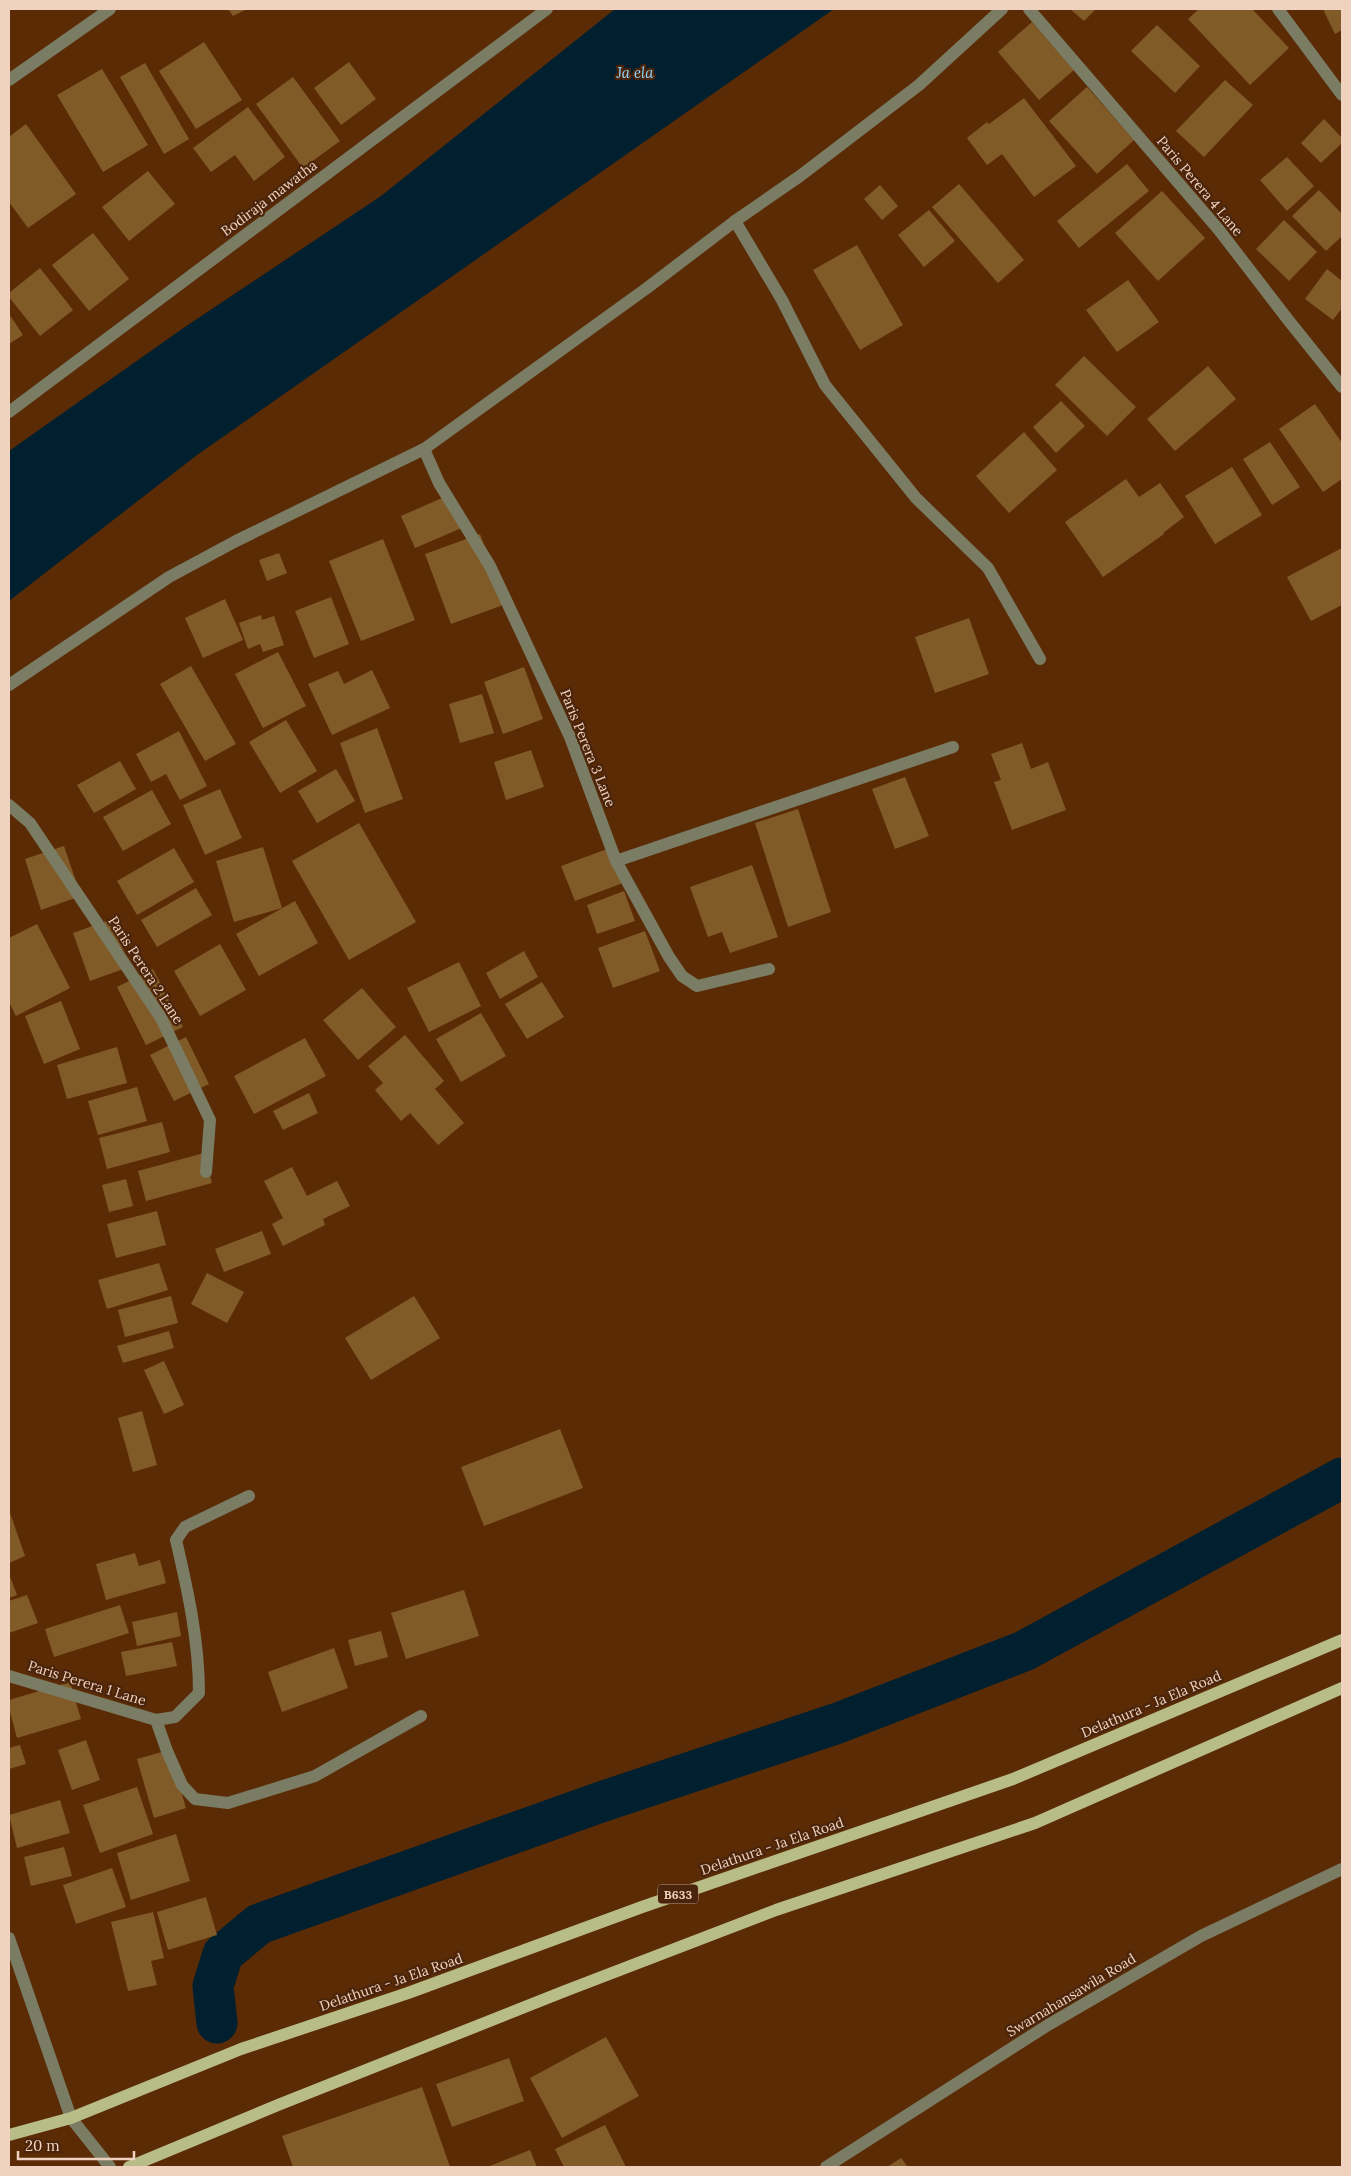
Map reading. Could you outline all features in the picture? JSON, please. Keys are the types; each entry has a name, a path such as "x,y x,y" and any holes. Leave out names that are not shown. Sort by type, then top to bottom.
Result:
{"main road":[{"name":"Delathura - Ja Ela Road","path":"9,2135 71,2118 241,2049 408,1993 642,1907 1013,1779 1342,1640"},
{"path":"129,2167 278,2105 564,1991 776,1910 1035,1823 1342,1688"}],"street":[{"path":"9,80 110,9"},
{"name":"Bodiraja mawatha","path":"9,412 547,9"},
{"path":"9,686 168,576 424,449 639,294 735,221 800,176 919,85 1002,9"},
{"name":"Paris Perera 4 Lane","path":"1029,9 1220,230 1342,387"},
{"path":"1278,9 1342,95"},
{"path":"735,221 782,300 825,385 916,498 988,568 1040,659"},
{"name":"Paris Perera 3 Lane","path":"424,449 439,483 490,566 566,728 616,861 669,957 682,976 697,986 769,969"},
{"path":"616,861 953,747"},
{"name":"Paris Perera 2 Lane","path":"9,804 30,823 161,1018 210,1120 206,1172"},
{"name":"Paris Perera 1 Lane","path":"9,1676 124,1712 156,1720 175,1717 199,1693 199,1663 193,1623 176,1540 185,1527 249,1496"},
{"name":"Paris Perera 1 Lane","path":"156,1720 182,1785 195,1799 228,1803 315,1776 421,1716"},
{"name":"Swarnahansawila Road","path":"826,2167 1048,2024 1201,1936 1342,1869"},
{"path":"9,1938 71,2118 110,2167"}],"water":[{"name":"Ja ela","path":"615,9 834,9 197,455 9,601 9,451 182,329 381,196"}],"building":[{"path":"228,9 247,9 233,16"},
{"path":"1070,9 1096,9 1084,21"},
{"path":"1199,9 1252,9 1289,48 1250,85 1188,19"},
{"path":"1323,9 1342,9 1342,30 1335,34"},
{"path":"1032,22 1074,70 1039,100 998,52"},
{"path":"1157,25 1200,66 1175,93 1131,51"},
{"path":"204,42 242,100 196,129 159,71"},
{"path":"349,62 376,99 341,125 314,88"},
{"path":"145,63 189,139 164,154 120,77"},
{"path":"102,69 148,145 103,172 57,95"},
{"path":"293,77 340,141 303,168 256,104"},
{"path":"1225,80 1253,105 1204,157 1176,131"},
{"path":"1087,87 1134,140 1097,174 1049,121"},
{"path":"1024,98 1076,166 1034,197 1002,154 987,165 967,138 987,122 989,124"},
{"path":"248,107 285,157 254,181 235,155 211,172 193,148"},
{"path":"1324,119 1342,138 1342,143 1321,163 1301,143"},
{"path":"26,124 76,194 28,228 9,202 9,137"},
{"path":"1287,157 1314,186 1287,211 1260,180"},
{"path":"1127,164 1149,191 1079,248 1057,221"},
{"path":"148,171 175,204 129,241 102,207"},
{"path":"959,184 1024,260 998,283 932,207"},
{"path":"880,185 898,206 882,220 864,199"},
{"path":"1319,190 1342,214 1342,236 1326,251 1292,216"},
{"path":"1162,191 1205,238 1158,281 1115,233"},
{"path":"929,210 955,241 924,267 898,235"},
{"path":"1284,220 1317,252 1289,281 1256,249"},
{"path":"93,233 129,279 89,311 52,265"},
{"path":"857,245 903,325 860,350 813,270"},
{"path":"40,268 73,310 40,336 9,297 9,293"},
{"path":"1327,269 1342,281 1342,308 1333,320 1305,299"},
{"path":"1128,280 1159,322 1117,352 1086,310"},
{"path":"9,314 23,335 9,344"},
{"path":"1084,356 1136,407 1107,436 1055,385"},
{"path":"1208,366 1236,399 1175,451 1147,419"},
{"path":"1061,401 1085,426 1056,453 1033,427"},
{"path":"1315,404 1342,443 1342,479 1323,492 1279,429"},
{"path":"1024,432 1057,470 1009,513 976,476"},
{"path":"1270,442 1300,487 1272,505 1243,459"},
{"path":"1232,467 1262,515 1215,544 1185,496"},
{"path":"1126,479 1139,497 1160,483 1184,517 1164,534 1103,577 1065,522"},
{"path":"451,494 464,527 415,548 401,516"},
{"path":"480,534 506,604 451,624 425,554"},
{"path":"383,539 415,620 361,641 329,561"},
{"path":"1342,548 1342,605 1311,621 1287,577"},
{"path":"279,553 287,573 267,581 259,560"},
{"path":"331,597 349,644 314,658 295,611"},
{"path":"225,599 243,640 203,658 185,618"},
{"path":"261,615 262,620 274,616 284,645 263,652 260,644 248,649 239,623"},
{"path":"969,618 989,674 935,693 915,637"},
{"path":"278,652 306,706 263,728 235,674"},
{"path":"191,666 236,744 205,761 160,684"},
{"path":"524,667 543,719 503,734 484,682"},
{"path":"372,670 390,708 332,735 308,684 338,671 344,684"},
{"path":"482,694 494,733 460,743 449,704"},
{"path":"286,720 317,771 280,793 249,742"},
{"path":"377,728 403,799 365,813 340,743"},
{"path":"179,731 207,786 180,800 166,774 151,782 136,754"},
{"path":"1022,743 1031,769 1048,762 1066,810 1012,830 994,782 1001,780 991,754"},
{"path":"531,750 544,787 506,800 494,762"},
{"path":"120,761 136,789 94,813 77,785"},
{"path":"336,769 355,801 317,823 298,791"},
{"path":"905,777 929,836 895,849 872,789"},
{"path":"220,789 242,838 205,855 183,805"},
{"path":"152,790 171,824 123,851 103,817"},
{"path":"798,809 831,912 788,927 755,823"},
{"path":"359,823 416,922 349,960 292,861"},
{"path":"64,846 81,896 41,910 25,859"},
{"path":"263,847 282,908 234,922 216,861"},
{"path":"174,848 194,882 137,915 117,881"},
{"path":"610,848 623,883 575,901 561,866"},
{"path":"752,865 778,937 730,953 722,932 708,937 690,887"},
{"path":"196,888 212,915 157,947 141,920"},
{"path":"624,891 635,921 597,934 587,905"},
{"path":"295,901 318,943 259,976 236,934"},
{"path":"112,919 129,967 90,981 73,933"},
{"path":"37,924 70,988 16,1016 9,1002 9,938"},
{"path":"645,931 660,971 613,988 598,948"},
{"path":"220,944 246,990 200,1016 174,971"},
{"path":"524,951 538,977 500,999 486,973"},
{"path":"459,962 481,1006 429,1032 407,988"},
{"path":"153,969 183,1027 146,1045 117,987"},
{"path":"542,982 564,1017 527,1039 505,1004"},
{"path":"362,988 396,1027 358,1060 323,1020"},
{"path":"61,1001 80,1049 44,1064 25,1016"},
{"path":"481,1013 506,1056 461,1082 436,1039"},
{"path":"405,1035 444,1081 435,1089 464,1123 438,1145 410,1113 401,1121 375,1090 383,1083 368,1066"},
{"path":"186,1037 209,1084 174,1101 150,1055"},
{"path":"305,1038 326,1076 254,1114 234,1076"},
{"path":"117,1047 127,1083 67,1099 57,1065"},
{"path":"137,1087 147,1121 98,1135 88,1101"},
{"path":"309,1093 318,1113 283,1130 273,1111"},
{"path":"162,1122 170,1152 107,1169 99,1138"},
{"path":"204,1153 212,1183 146,1201 138,1171"},
{"path":"292,1167 307,1196 337,1181 350,1206 323,1219 325,1225 283,1246 272,1224 283,1218 264,1181"},
{"path":"126,1179 133,1206 109,1212 102,1185"},
{"path":"157,1211 166,1245 116,1258 107,1224"},
{"path":"262,1231 271,1254 224,1272 215,1249"},
{"path":"159,1263 168,1290 107,1309 98,1280"},
{"path":"207,1273 244,1292 227,1323 191,1304"},
{"path":"171,1296 178,1323 125,1337 118,1310"},
{"path":"414,1296 440,1338 371,1380 345,1338"},
{"path":"169,1331 174,1348 123,1363 117,1346"},
{"path":"164,1361 184,1405 164,1414 144,1370"},
{"path":"142,1411 157,1465 133,1472 118,1418"},
{"path":"560,1429 583,1488 484,1526 461,1467"},
{"path":"9,1510 25,1556 9,1563"},
{"path":"135,1553 139,1566 160,1560 166,1583 106,1600 96,1564"},
{"path":"9,1574 17,1595 9,1598"},
{"path":"464,1590 479,1636 406,1659 391,1613"},
{"path":"27,1595 38,1623 9,1633 9,1601"},
{"path":"120,1605 129,1633 54,1657 45,1629"},
{"path":"177,1612 181,1636 137,1646 132,1622"},
{"path":"381,1631 388,1657 355,1666 348,1640"},
{"path":"172,1642 177,1666 126,1676 121,1652"},
{"path":"334,1648 348,1688 282,1712 268,1672"},
{"path":"70,1682 81,1719 17,1738 9,1708 9,1700"},
{"path":"86,1740 100,1780 72,1790 58,1750"},
{"path":"20,1745 26,1764 9,1769 9,1748"},
{"path":"169,1750 186,1808 154,1818 137,1759"},
{"path":"137,1787 153,1834 100,1853 83,1805"},
{"path":"60,1800 70,1833 17,1848 9,1815"},
{"path":"176,1834 190,1881 131,1900 117,1853"},
{"path":"64,1847 72,1876 31,1886 24,1857"},
{"path":"112,1868 126,1907 76,1924 63,1885"},
{"path":"206,1897 217,1935 168,1950 157,1912"},
{"path":"153,1912 164,1958 151,1961 157,1985 128,1991 111,1922"},
{"path":"606,2037 639,2096 562,2138 530,2078"},
{"path":"509,2058 524,2101 452,2127 436,2084"},
{"path":"422,2087 450,2167 293,2167 282,2136"},
{"path":"605,2125 626,2167 564,2167 555,2149"},
{"path":"530,2150 537,2167 487,2167"},
{"path":"901,2158 908,2167 887,2167"}],"waterway":[{"path":"217,2023 213,1986 223,1954 259,1924 601,1802 838,1723 1024,1651 1342,1478"}]}
